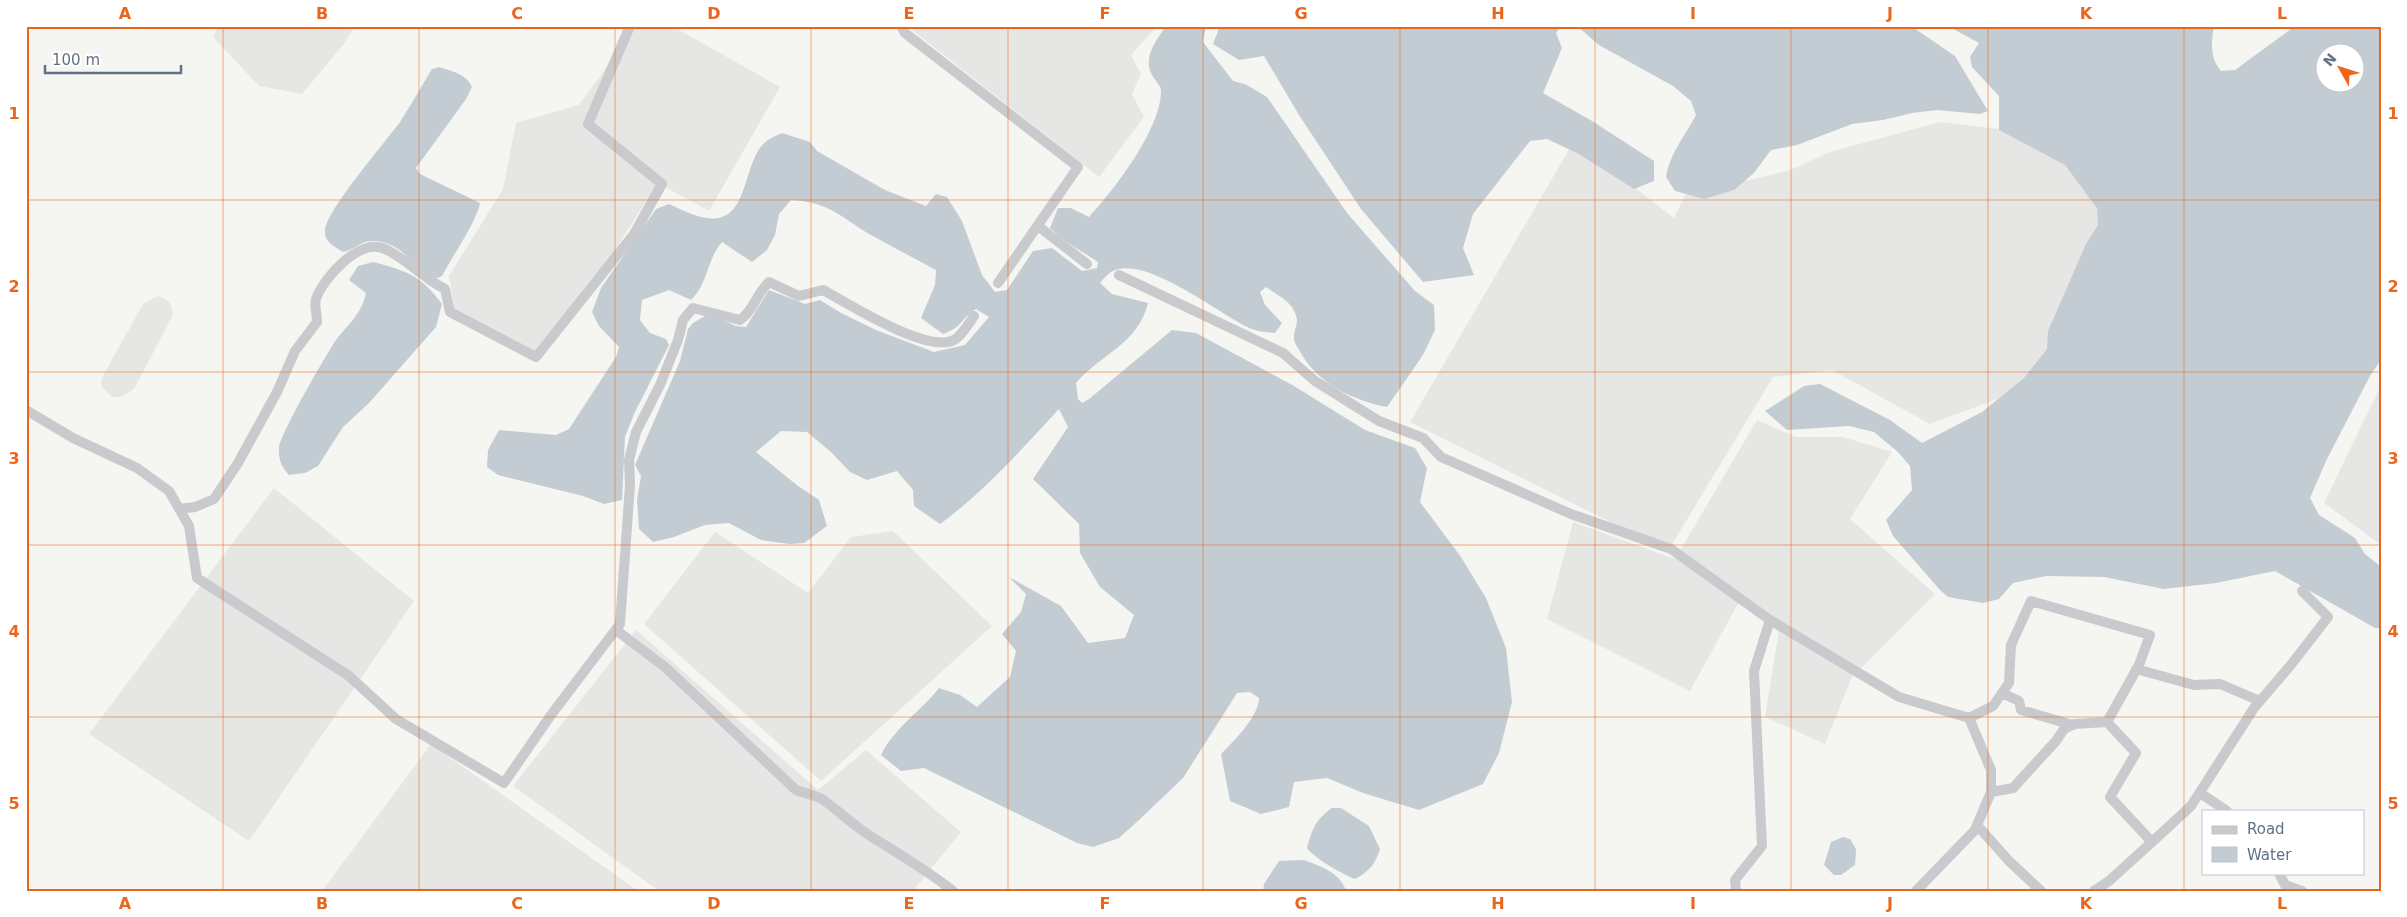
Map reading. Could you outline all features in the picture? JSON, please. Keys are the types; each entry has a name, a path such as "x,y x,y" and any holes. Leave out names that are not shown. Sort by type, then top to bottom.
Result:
{"street":[{"path":"179,509 196,507 214,499 238,463 277,392 295,351 317,322 315,300 331,273 360,248 383,247 406,262 428,281 445,289 450,312 536,357 634,234 662,184 588,124 630,26"},
{"path":"901,26 905,33 1078,167 998,283"},
{"path":"1038,226 1087,264"},
{"path":"1119,275 1283,353 1315,381 1380,421 1423,438 1441,457 1571,514 1671,549 1770,620 1899,697 1969,718 1993,706 2009,683 2011,645 2031,601 2150,635 2136,670 2107,722"},
{"path":"26,410 73,438 137,468 169,491 188,526 197,578 348,676 396,719 504,783 551,715 620,624 630,485 629,460 636,432 660,385 678,340 683,320 693,308 740,320 750,313 768,282 799,296 824,290 867,316 914,337 947,343 956,340 974,316"},
{"path":"2094,891 2109,881 2191,806 2260,701 2328,617 2302,591"},
{"path":"1736,891 1735,880 1762,846 1754,671 1770,620"},
{"path":"616,630 665,667 796,790 821,799 872,838 931,873 953,891"},
{"path":"2136,670 2194,685 2220,684 2260,701"},
{"path":"2002,692 2019,701 2021,710 2073,725"},
{"path":"1916,891 1955,853 1977,825 1991,792 1991,770 1969,718"},
{"path":"1991,792 2013,788 2056,741 2064,729 2073,725 2107,722"},
{"path":"2107,722 2136,753 2110,797 2152,842"},
{"path":"2200,793 2226,810"},
{"path":"1977,825 2009,861 2041,891"},
{"path":"2278,874 2284,885 2302,891"}],"shaded area":[{"path":"218,26 355,26 343,45 302,94 259,86 213,37"},
{"path":"636,26 672,26 780,87 709,211 658,183 607,262 534,351 455,310 449,276 503,189 516,123 579,105"},
{"path":"911,26 1157,26 1131,55 1141,74 1132,94 1144,117 1099,177 912,30"},
{"path":"1940,122 2032,133 2114,206 2041,383 1930,424 1832,370 1773,377 1668,551 1410,422 1574,141 1674,218 1685,195 1788,171 1830,152"},
{"path":"158,296 166,299 171,305 173,315 134,389 121,397 112,397 102,387 101,380 143,304"},
{"path":"2381,385 2381,545 2324,503"},
{"path":"1757,420 1796,437 1843,437 1892,452 1850,519 1935,594 1852,677 1825,744 1765,717 1779,630 1739,602 1690,691 1547,619 1573,522 1675,559"},
{"path":"274,488 414,601 249,841 89,734"},
{"path":"893,531 992,626 821,781 644,624 715,532 808,593 851,537"},
{"path":"636,630 818,790 866,750 961,832 913,891 659,891 513,786"},
{"path":"431,744 638,891 322,891"}],"water":[{"path":"1166,26 1206,26 1203,42 1233,81 1245,84 1267,97 1347,213 1415,291 1434,305 1435,330 1423,355 1387,407 1350,395 1327,382 1317,373 1308,364 1295,342 1296,314 1286,300 1266,287 1260,292 1265,305 1282,323 1275,333 1252,329 1183,288 1162,278 1143,271 1125,268 1111,272 1100,283 1112,294 1148,303 1143,317 1128,338 1076,383 1078,399 1082,403 1089,399 1172,330 1196,333 1294,386 1365,430 1415,448 1427,468 1420,502 1461,557 1486,598 1506,648 1512,702 1499,753 1483,784 1419,810 1363,793 1327,778 1294,782 1289,807 1261,814 1230,801 1221,754 1239,735 1255,713 1259,698 1250,692 1237,693 1183,778 1119,838 1093,847 1077,843 924,768 901,771 881,755 893,736 939,688 960,695 977,707 1010,677 1016,651 1002,634 1021,612 1026,594 1009,577 1061,606 1088,643 1125,638 1134,615 1100,587 1080,553 1079,524 1033,479 1068,427 1059,409 1017,455 987,484 940,524 914,506 913,490 897,471 867,480 850,472 831,452 807,432 781,431 756,452 798,486 819,500 827,526 804,543 790,544 761,540 729,523 705,525 674,537 653,542 639,529 637,500 641,476 635,465 680,361 688,329 693,323 705,316 720,319 736,326 746,327 769,290 805,304 820,300 841,313 876,330 934,352 965,345 989,317 976,309 958,325 943,334 921,318 935,285 936,270 871,235 825,207 804,201 791,200 779,214 775,235 767,250 752,262 722,242 713,256 701,287 691,300 669,290 642,300 640,320 650,333 666,339 669,345 634,414 625,437 622,500 604,504 583,496 498,475 487,467 488,450 499,430 556,435 569,429 616,357 619,347 599,326 592,312 601,288 656,209 669,204 693,214 712,219 728,214 736,206 741,196 754,159 760,148 768,140 782,133 810,142 817,151 885,190 926,206 936,194 947,197 962,221 982,275 995,292 1007,290 1033,251 1052,248 1082,271 1097,268 1098,262 1065,241 1050,228 1058,208 1071,208 1089,217 1123,175 1145,140 1159,106 1161,91 1149,68 1150,55"},
{"path":"1220,26 1561,26 1556,33 1562,48 1543,93 1592,121 1654,161 1654,181 1634,189 1579,154 1547,139 1530,141 1473,214 1463,248 1474,275 1423,282 1361,209 1299,115 1264,56 1239,60 1213,44"},
{"path":"1577,26 1911,26 1955,56 1988,111 1980,114 1937,110 1852,124 1797,145 1771,150 1754,173 1734,190 1704,199 1675,191 1666,177 1674,152 1696,115 1691,101 1673,86 1599,45"},
{"path":"1948,26 2214,26 2212,50 2217,66 2221,71 2235,70 2295,26 2381,26 2381,360 2371,374 2327,459 2310,498 2319,515 2355,538 2365,554 2381,567 2381,628 2375,628 2275,571 2216,583 2164,589 2104,577 2046,576 2013,583 1999,599 1983,603 1948,597 1893,536 1886,520 1912,490 1910,466 1898,452 1874,432 1849,426 1787,430 1765,411 1804,386 1820,384 1890,420 1922,443 1982,412 2024,378 2047,349 2048,331 2086,244 2098,225 2097,208 2065,165 1999,130 1999,96 1972,67 1970,57 1979,43"},
{"path":"439,67 463,76 472,87 466,99 416,168 420,174 480,203 464,239 442,276 438,278 422,271 402,252 384,242 368,241 343,252 328,241 325,230 328,220 336,207 400,122 432,69"},
{"path":"373,262 404,271 420,281 435,294 442,304 436,327 369,403 343,427 318,466 305,473 289,475 280,460 279,448 281,440 304,394 331,348 354,318 364,301 366,293 349,280 358,266"},
{"path":"1332,808 1341,808 1369,826 1380,849 1371,867 1355,879 1329,865 1307,848 1315,825"},
{"path":"1843,837 1850,839 1856,849 1855,865 1841,875 1834,875 1824,865 1831,842"},
{"path":"1304,860 1323,867 1334,874 1343,884 1346,891 1263,891 1264,884 1279,861"}]}
